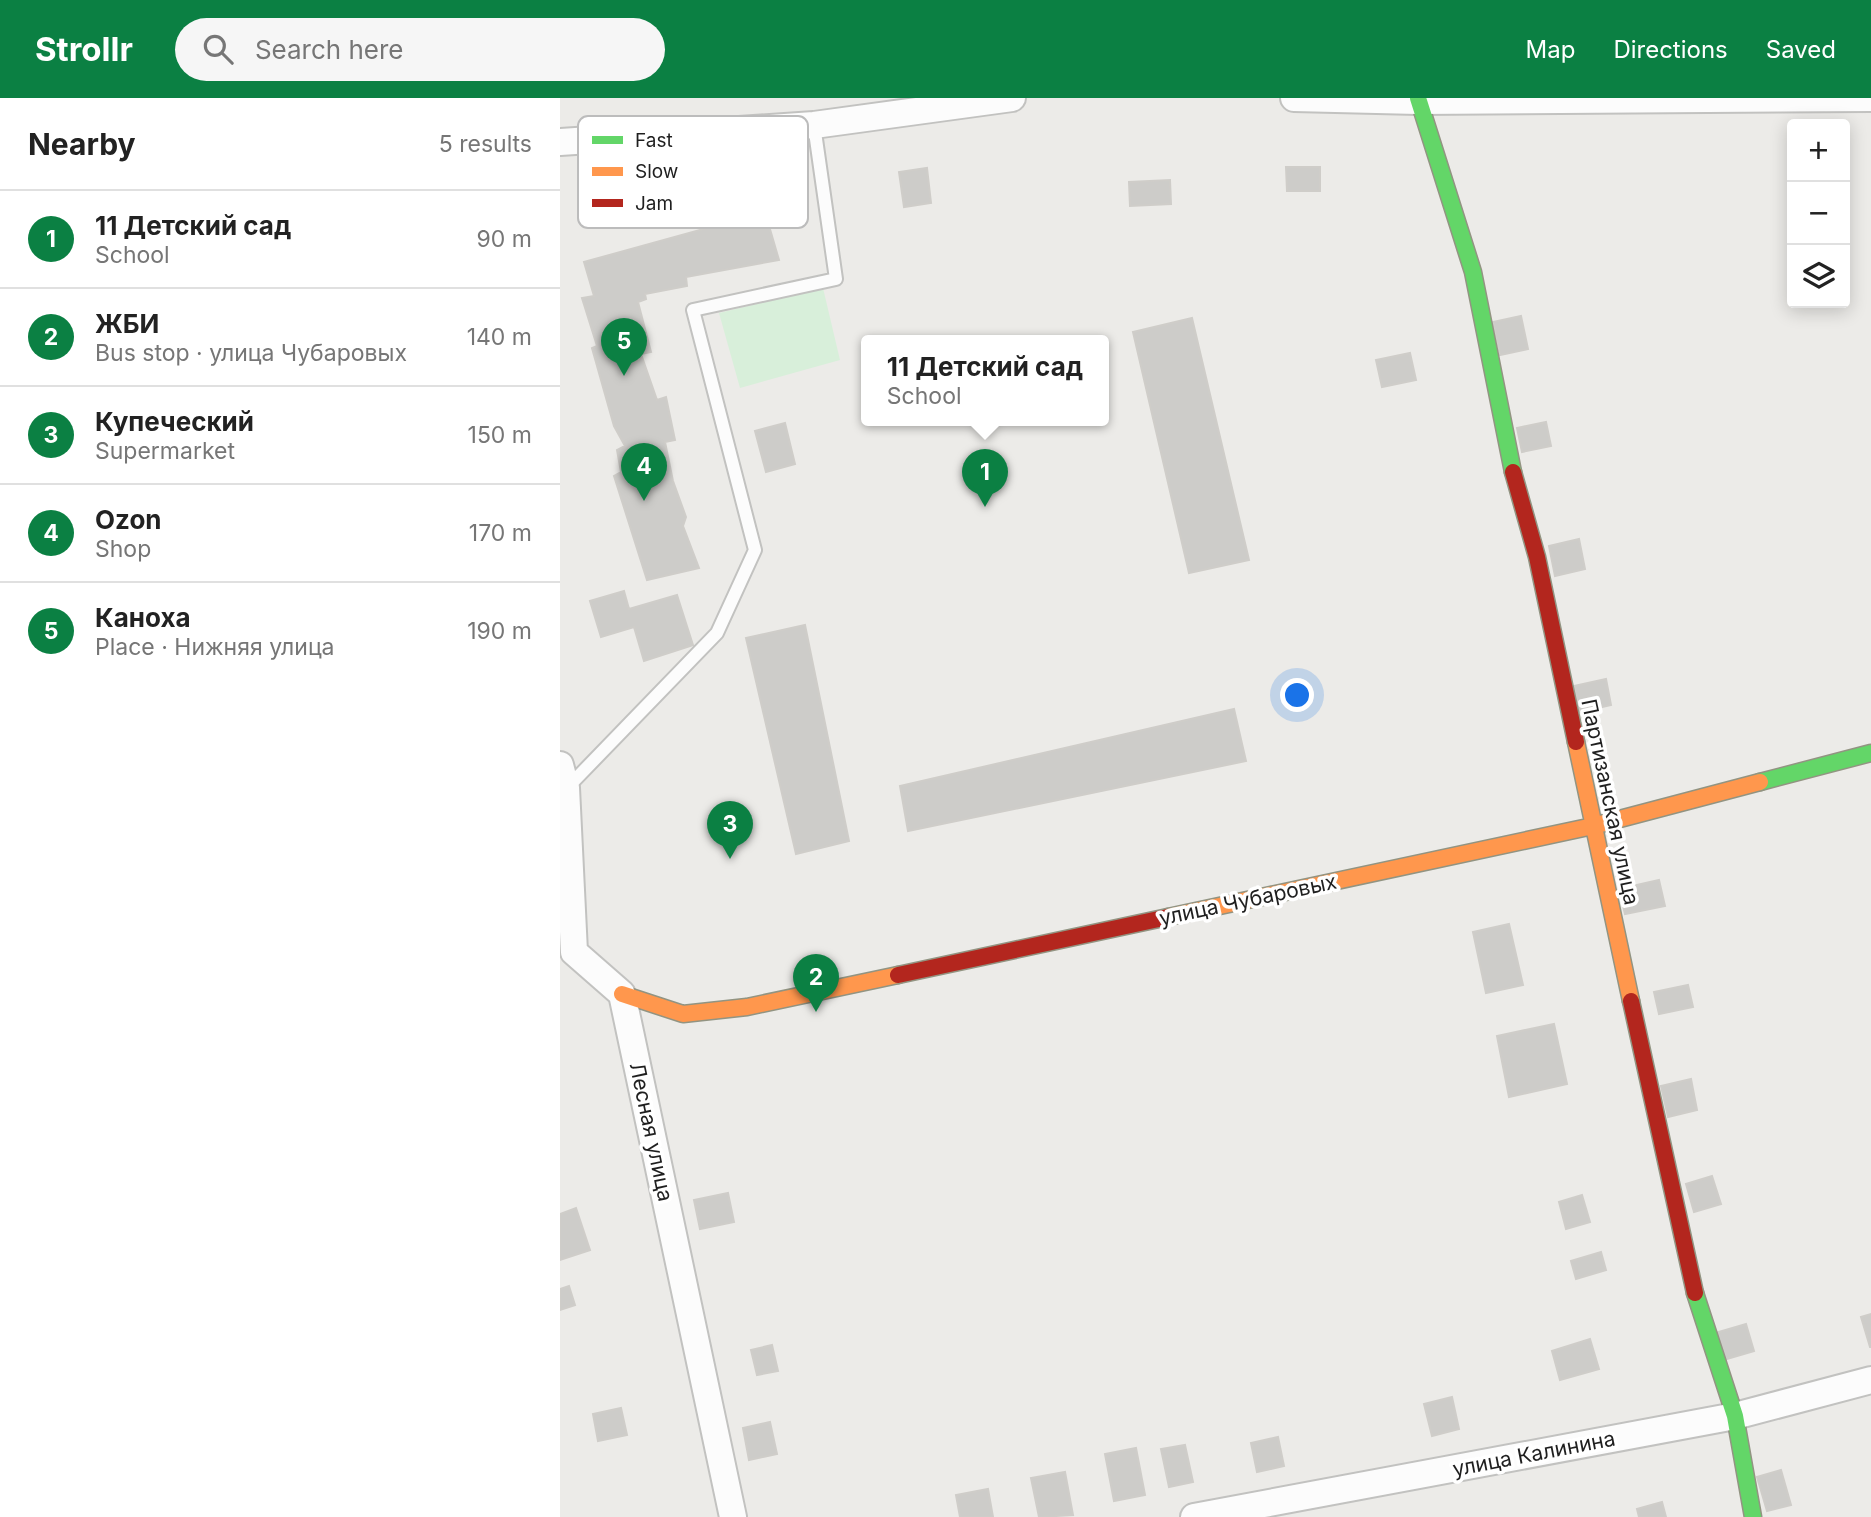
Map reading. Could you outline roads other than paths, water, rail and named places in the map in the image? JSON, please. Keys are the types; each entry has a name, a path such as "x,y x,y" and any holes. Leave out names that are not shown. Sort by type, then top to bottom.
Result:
{"street":[{"path":"808,125 1013,98"},
{"path":"1294,98 1869,98 1871,104"},
{"name":"Партизанская улица","path":"1418,99 1473,272 1505,444 1537,557 1690,1279 1735,1416 1754,1517"},
{"path":"560,142 578,141"},
{"name":"улица Чубаровых","path":"622,994 683,1014 747,1007 1592,826 1871,753"},
{"path":"563,776 567,951 622,994"},
{"name":"Лесная улица","path":"622,994 733,1517"},
{"name":"улица Калинина","path":"1195,1517 1735,1416 1871,1380"}],"lane":[{"path":"563,776 717,633 755,550 694,310 836,279 814,125"}],"place":[{"name":"Каноха","path":"624,376"},
{"name":"Ozon","path":"644,501"},
{"name":"11 Детский сад","path":"985,507"},
{"name":"Купеческий","path":"730,859"},
{"name":"ЖБИ","path":"816,1012"}]}
